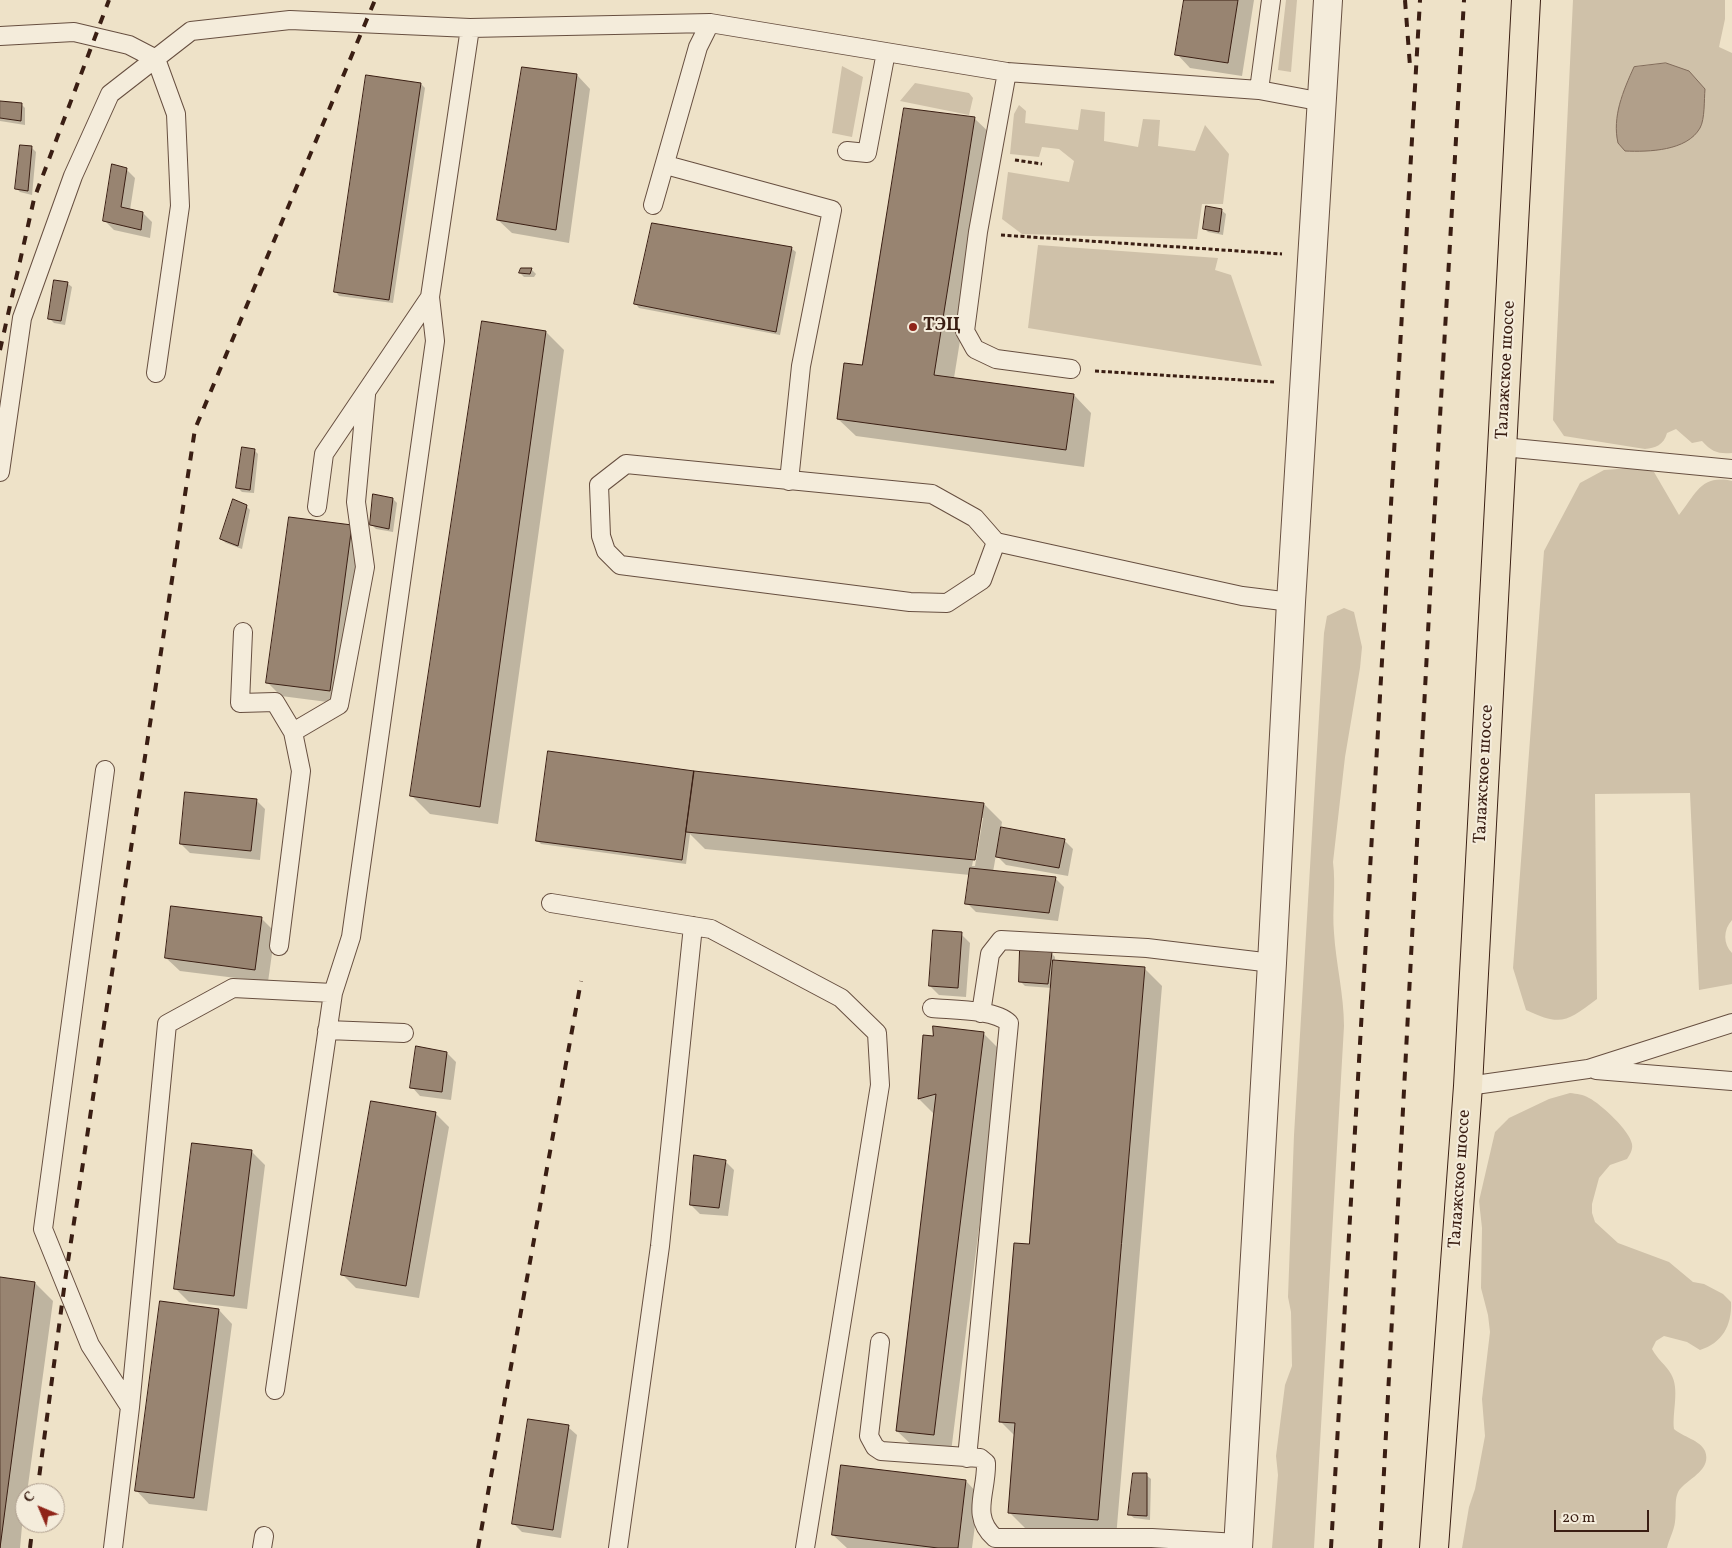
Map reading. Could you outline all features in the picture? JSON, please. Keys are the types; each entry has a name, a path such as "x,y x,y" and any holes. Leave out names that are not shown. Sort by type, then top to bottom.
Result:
{"main road":[{"name":"Талажское шоссе","path":"1434,1548 1468,1086 1526,0"}],"street":[{"path":"1238,1545 1291,602 1328,0"}],"lane":[{"path":"1259,90 1271,0"},
{"path":"0,472 22,318 69,185 110,94 191,31 290,20 470,28 710,23 1007,72 1259,90 1323,102"},
{"path":"653,206 698,48 710,23"},
{"path":"275,1390 333,993 351,937 435,341 430,297 470,28"},
{"path":"0,36 74,32 130,45 156,59 176,114 180,206 156,373"},
{"path":"847,151 867,153 886,52"},
{"path":"1007,72 978,232 965,331 975,349 996,359 1071,369"},
{"path":"666,165 832,210 801,366 789,480"},
{"path":"317,507 324,454 430,297"},
{"path":"293,732 340,706 365,567 356,502 367,392"},
{"path":"1503,447 1732,469"},
{"path":"996,542 982,580 947,603 910,602 620,565 606,551 601,536 599,486 626,464 932,494 976,518 996,542 1242,596 1291,602"},
{"path":"243,632 240,703 275,702 293,732 301,771 279,946"},
{"path":"105,770 43,1229 90,1345 130,1407"},
{"path":"551,903 711,929 841,998 877,1033 880,1085 805,1548"},
{"path":"618,1548 660,1246 693,926"},
{"path":"981,1013 990,954 995,945 1001,940 1147,948 1272,963"},
{"path":"113,1548 130,1407 167,1024 234,988 333,993"},
{"path":"932,1008 1003,1017 1009,1023 1010,1032 967,1458"},
{"path":"1468,1086 1588,1069 1732,1023"},
{"path":"327,1030 404,1033"},
{"path":"1588,1069 1732,1081"},
{"path":"880,1342 869,1436 875,1447 881,1451 980,1458 986,1463 981,1518 986,1530 996,1538 1152,1538 1238,1545"}],"path":[{"path":"978,232 1021,238 1312,256"},
{"path":"1071,369 1304,384"}],"shaded area":[{"path":"1286,0 1297,0 1291,72 1278,70"},
{"path":"1573,0 1725,0 1725,19 1719,47 1732,53 1732,453 1716,452 1702,441 1692,443 1676,429 1667,433 1659,445 1645,449 1564,436 1553,420","holes":["1666,63 1702,114 1701,126 1647,150 1636,151 1616,122 1621,98 1634,67"]},
{"path":"1666,63 1689,71 1705,89 1702,124 1694,136 1677,146 1656,150 1625,151 1618,143 1616,124 1620,104 1634,67"},
{"path":"842,66 863,77 852,137 832,133"},
{"path":"915,83 969,93 973,98 969,115 900,101"},
{"path":"1019,105 1026,111 1025,123 1078,130 1081,109 1105,112 1104,141 1138,147 1143,119 1160,120 1158,146 1195,151 1205,125 1229,154 1223,204 1202,204 1197,239 1022,234 1002,219 1008,172 1069,182 1074,161 1059,149 1042,147 1039,157 1010,154 1014,114"},
{"path":"1038,245 1218,258 1215,270 1231,275 1262,366 1028,328"},
{"path":"1642,467 1654,472 1679,515 1695,493 1706,483 1713,480 1732,481 1732,920 1727,928 1725,937 1732,953 1732,984 1699,990 1690,793 1595,794 1597,999 1571,1017 1556,1020 1548,1019 1526,1010 1513,968 1544,551 1580,483 1604,470"},
{"path":"1344,608 1354,612 1362,647 1345,757 1333,862 1334,933 1344,1026 1314,1548 1272,1548 1278,1475 1276,1456 1285,1385 1292,1366 1291,1312 1288,1297 1294,1135 1324,633 1327,616"},
{"path":"1570,1093 1580,1094 1594,1101 1621,1125 1632,1144 1632,1150 1627,1159 1610,1165 1599,1178 1592,1204 1595,1222 1618,1243 1669,1262 1693,1282 1704,1284 1723,1294 1731,1302 1730,1319 1724,1332 1720,1338 1708,1347 1700,1350 1687,1342 1664,1336 1656,1341 1652,1349 1674,1380 1674,1429 1703,1447 1706,1457 1705,1463 1703,1468 1681,1488 1677,1495 1676,1518 1667,1548 1462,1548 1485,1436 1482,1399 1490,1332 1481,1288 1482,1228 1479,1201 1495,1132 1509,1118 1549,1099"}],"building":[{"path":"1184,0 1238,0 1228,63 1175,55"},
{"path":"522,67 577,74 556,230 497,220"},
{"path":"366,75 421,83 389,300 334,292"},
{"path":"0,101 22,103 21,121 0,118"},
{"path":"904,108 975,117 934,375 1074,394 1066,450 837,419 844,363 862,365"},
{"path":"20,145 32,146 28,191 15,189"},
{"path":"112,164 127,168 121,207 143,212 141,230 103,221"},
{"path":"1206,206 1222,209 1219,232 1203,229"},
{"path":"652,223 792,247 776,332 634,304"},
{"path":"521,268 532,268 530,274 519,273"},
{"path":"54,280 68,282 61,321 48,319"},
{"path":"482,321 546,331 480,807 410,796"},
{"path":"242,447 255,449 250,490 236,488"},
{"path":"373,494 393,498 389,529 370,525"},
{"path":"233,499 247,505 238,546 220,539"},
{"path":"289,517 352,525 330,691 266,683"},
{"path":"548,751 694,771 682,860 536,841"},
{"path":"694,771 984,803 975,860 686,832"},
{"path":"185,792 257,799 251,851 180,844"},
{"path":"1001,827 1065,839 1059,868 996,857"},
{"path":"970,868 1056,877 1049,913 965,904"},
{"path":"171,906 262,917 255,970 165,958"},
{"path":"933,930 962,932 958,988 929,986"},
{"path":"1020,949 1052,952 1048,984 1019,982"},
{"path":"1053,960 1145,967 1098,1520 1008,1513 1015,1423 999,1422 1014,1243 1029,1244"},
{"path":"933,1026 984,1032 934,1435 896,1431 936,1094 918,1099 923,1035 933,1036"},
{"path":"416,1046 447,1052 442,1092 410,1088"},
{"path":"371,1101 436,1112 406,1286 341,1275"},
{"path":"192,1143 252,1150 234,1296 174,1289"},
{"path":"694,1155 726,1160 719,1208 690,1205"},
{"path":"0,1277 35,1282 0,1548"},
{"path":"160,1301 219,1309 194,1498 135,1491"},
{"path":"528,1419 569,1425 553,1530 512,1524"},
{"path":"841,1465 966,1480 958,1548 938,1548 832,1535"},
{"path":"1133,1473 1147,1473 1147,1516 1128,1515"}],"railway":[{"path":"0,350 34,199 109,0"},
{"path":"38,1483 65,1281 195,429 375,0"},
{"path":"1405,0 1410,66"},
{"path":"1331,1548 1420,0"},
{"path":"1380,1548 1432,556 1464,0"},
{"path":"478,1548 581,981"},
{"path":"30,1548 32,1533"}],"place":[{"name":"ТЭЦ","path":"913,327"}]}
